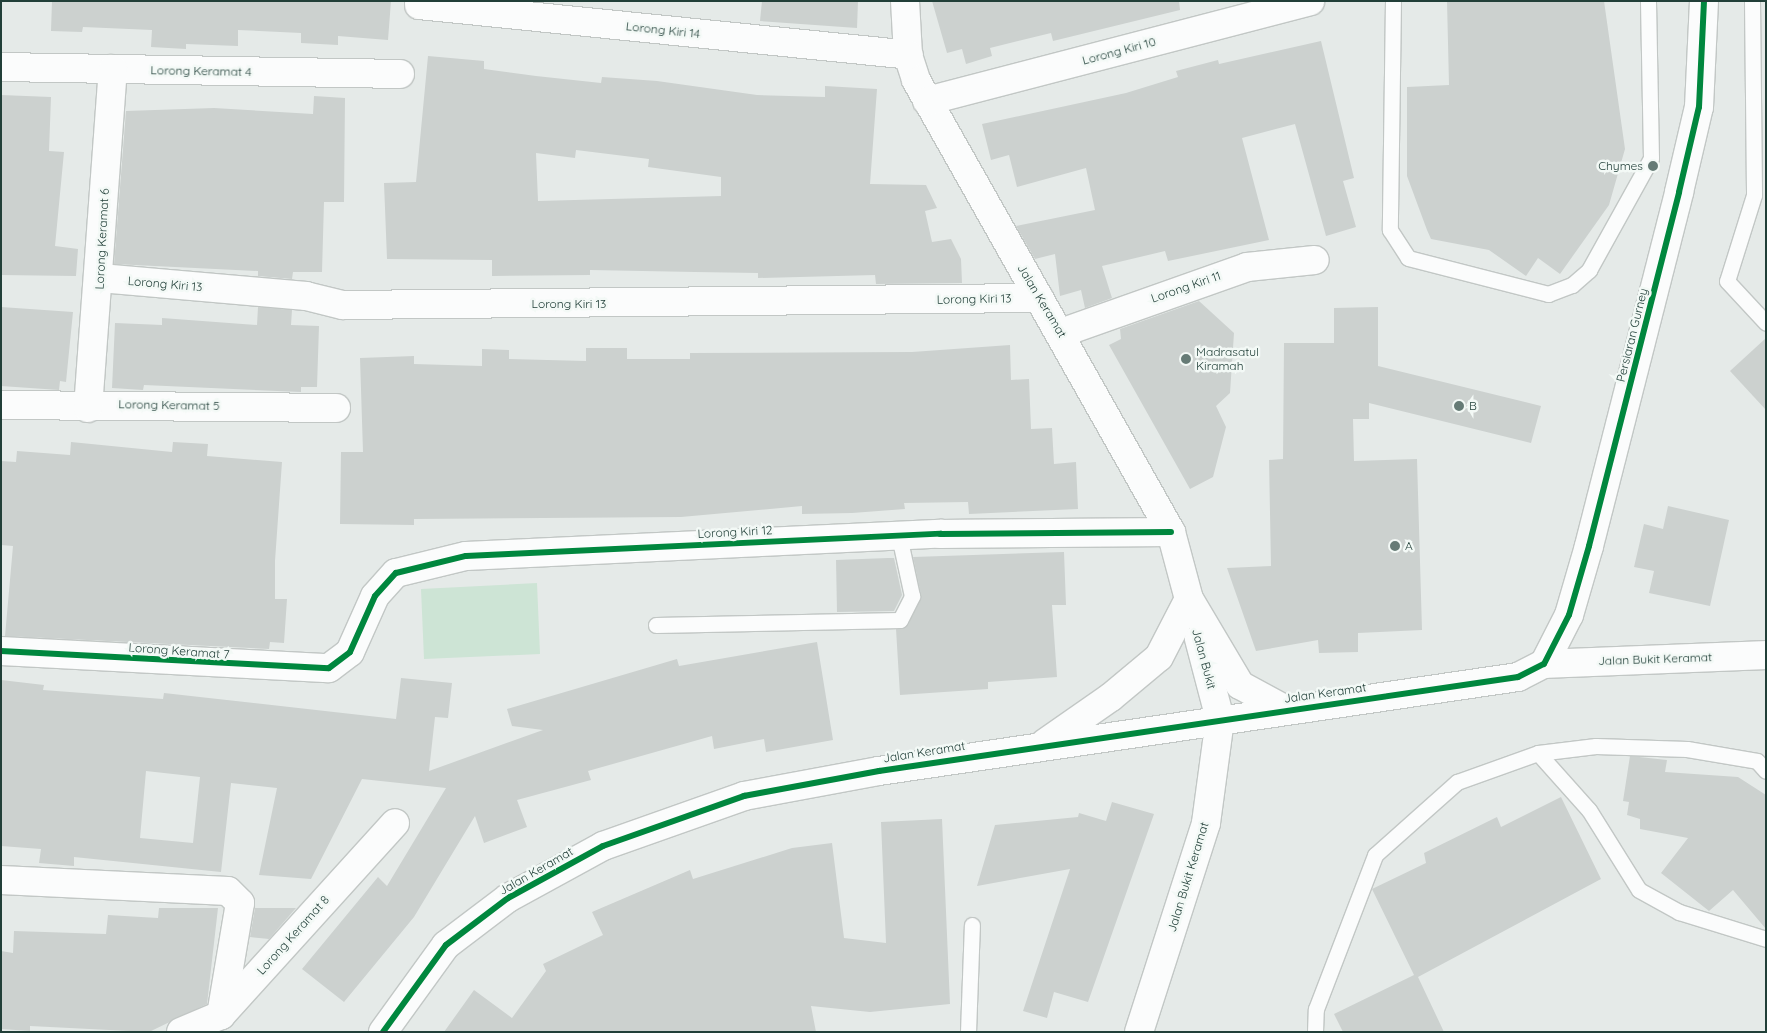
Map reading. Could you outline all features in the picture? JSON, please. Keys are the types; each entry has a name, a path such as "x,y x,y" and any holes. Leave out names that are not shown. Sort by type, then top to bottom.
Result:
{"street":[{"name":"Jalan Keramat","path":"905,1 908,55 927,101 1039,298 1061,333 1171,532 1189,599 1240,685 1286,710"},
{"name":"Lorong Kiri 10","path":"927,101 1310,1"},
{"name":"Persiaran Gurney","path":"1544,664 1558,643 1587,554 1679,192 1699,107 1704,1"},
{"name":"Lorong Kiri 14","path":"418,4 908,55"},
{"name":"Lorong Keramat 4","path":"1,67 400,74"},
{"name":"Lorong Keramat 6","path":"88,408 100,278 113,69"},
{"name":"Lorong Kiri 11","path":"1061,333 1247,267 1316,260"},
{"name":"Lorong Kiri 13","path":"100,278 306,296 344,305 1039,298"},
{"name":"Lorong Keramat 5","path":"1,405 88,408 121,403 336,408"},
{"name":"Lorong Kiri 12","path":"350,652 375,596 396,573 466,556 900,536 1171,532"},
{"name":"Jalan Keramat","path":"1039,746 1111,697 1159,657 1189,599"},
{"name":"Jalan Bukit","path":"1189,599 1220,719"},
{"name":"Lorong Keramat 7","path":"1,651 290,669 329,668 350,652"},
{"name":"Jalan Bukit Keramat","path":"1544,664 1766,655"},
{"name":"Jalan Keramat","path":"383,1032 446,945 508,898 603,846 744,796 1039,746 1518,677 1544,664"},
{"name":"Jalan Bukit Keramat","path":"1139,1032 1206,824 1220,719"},
{"name":"Lorong Keramat 8","path":"181,1032 221,1015 395,823"},
{"path":"1,880 228,891 240,903 221,1015"}],"lane":[{"path":"1393,1 1390,230 1408,258 1548,294 1572,286 1589,270 1651,158 1648,1"},
{"path":"1752,1 1754,195 1726,281 1766,322"},
{"path":"656,625 900,620 912,596 900,536"},
{"path":"1316,1032 1319,1000 1376,855 1457,782 1538,753 1596,746 1687,749 1757,761 1766,771"},
{"path":"1538,753 1589,810 1639,890 1679,912 1766,939"},
{"path":"968,1032 972,925"}],"green space":[{"path":"537,583 540,654 424,659 421,589"}],"building":[{"path":"52,1 391,1 388,40 338,36 338,45 301,43 301,33 238,30 238,46 186,44 186,49 151,47 152,30 83,27 82,32 51,31"},
{"path":"762,1 858,1 857,28 760,21"},
{"path":"932,1 1179,1 1180,10 1053,41 1051,33 990,48 992,56 966,64 962,49 947,53"},
{"path":"1447,1 1604,1 1625,149 1609,205 1560,274 1538,258 1526,276 1489,250 1431,239 1427,230 1407,176 1407,87 1449,85"},
{"path":"1321,41 1354,178 1343,181 1356,227 1326,236 1295,124 1242,138 1269,240 1168,261 1165,251 1102,266 1112,298 1085,308 1081,290 1060,296 1055,254 1035,259 1016,226 1095,210 1086,168 1017,187 1009,155 991,160 982,124 1126,93 1178,77 1176,71 1218,60 1219,64"},
{"path":"428,56 484,61 484,69 536,76 601,83 602,77 657,81 757,95 825,97 825,86 877,89 870,184 926,185 937,208 925,211 932,242 951,239 961,259 962,283 876,284 875,275 758,278 758,273 590,270 590,275 492,276 492,260 387,259 384,183 416,182","holes":["576,150 649,159 648,167 721,177 721,196 538,201 536,153 575,158"]},
{"path":"1,95 51,97 49,151 64,152 55,246 78,249 76,276 1,275"},
{"path":"314,96 345,98 344,202 324,202 322,272 293,272 292,279 258,276 258,271 114,264 126,111 214,108 313,114"},
{"path":"1199,301 1234,333 1230,393 1216,406 1226,427 1213,477 1190,489 1109,345 1121,339 1120,329"},
{"path":"1,307 73,312 66,382 60,381 59,390 1,386"},
{"path":"258,307 292,310 291,325 319,326 317,387 301,387 301,392 144,385 143,390 112,388 115,323 162,325 162,318 257,325"},
{"path":"1378,307 1378,366 1541,406 1531,443 1369,403 1369,419 1353,419 1354,461 1417,459 1422,630 1358,633 1358,652 1319,653 1318,640 1256,651 1227,568 1271,566 1269,460 1283,459 1284,343 1334,343 1334,308"},
{"path":"1766,338 1766,410 1730,371"},
{"path":"1010,345 1011,380 1029,379 1031,429 1052,428 1054,464 1076,462 1078,509 969,514 968,502 904,503 905,509 852,513 802,514 802,506 681,517 414,519 414,525 340,524 341,452 363,452 360,358 414,356 414,364 482,366 482,349 509,350 509,359 586,361 586,348 627,348 627,359 690,359 690,353 912,352"},
{"path":"71,442 172,452 173,442 208,444 207,456 282,462 275,561 275,599 287,599 284,643 270,642 269,649 5,636 13,546 1,545 1,461 16,462 17,451 70,455"},
{"path":"1668,506 1729,520 1710,606 1649,593 1654,571 1634,567 1644,524 1663,529"},
{"path":"1064,552 1066,605 1052,605 1057,677 988,682 988,689 900,695 896,629 908,625 921,595 913,557"},
{"path":"894,558 902,595 894,611 837,612 836,560"},
{"path":"817,642 833,740 766,752 764,739 714,749 712,736 588,771 591,780 517,800 527,827 484,843 475,816 414,917 344,1002 302,969 378,877 387,886 446,788 362,779 311,879 259,875 277,788 231,783 221,872 74,857 74,866 39,863 41,849 1,846 1,680 44,685 43,690 163,699 164,693 396,719 401,678 452,683 448,718 435,717 429,771 543,730 512,726 507,709 677,659 679,666","holes":["146,771 200,777 193,843 140,838"]},
{"path":"1630,756 1667,760 1665,772 1738,777 1766,795 1766,929 1733,890 1709,911 1661,873 1688,838 1640,829 1640,819 1627,815 1629,802 1623,801"},
{"path":"1561,797 1601,879 1418,977 1444,1032 1343,1032 1334,1014 1414,975 1372,889 1426,863 1424,853 1497,817 1501,827"},
{"path":"1112,802 1154,814 1088,1002 1054,992 1047,1018 1023,1011 1070,869 977,886 995,825 1078,817 1079,813 1106,821"},
{"path":"942,819 950,1004 870,1012 811,1006 816,1032 444,1032 474,990 512,1018 546,971 543,964 603,935 592,912 690,870 693,879 792,848 832,843 844,938 886,943 881,822"},
{"path":"159,908 218,908 207,1004 149,1032 30,1026 30,1031 1,1029 1,951 13,953 14,931 106,934 108,915 158,918"},
{"path":"255,908 296,908 269,939 250,937"}],"cycle path":[{"path":"383,1032 446,945 508,898 603,846 744,796 879,771 1518,677 1544,664 1569,615 1589,546 1679,192 1699,107 1704,1"},
{"path":"1,651 329,668 350,652 375,596 396,573 466,556 940,534 1171,532"}],"place":[{"name":"Chymes","path":"1653,166"},
{"name":"Madrasatul Kiramah","path":"1186,359"},
{"name":"B","path":"1459,406"},
{"name":"A","path":"1395,546"}]}
